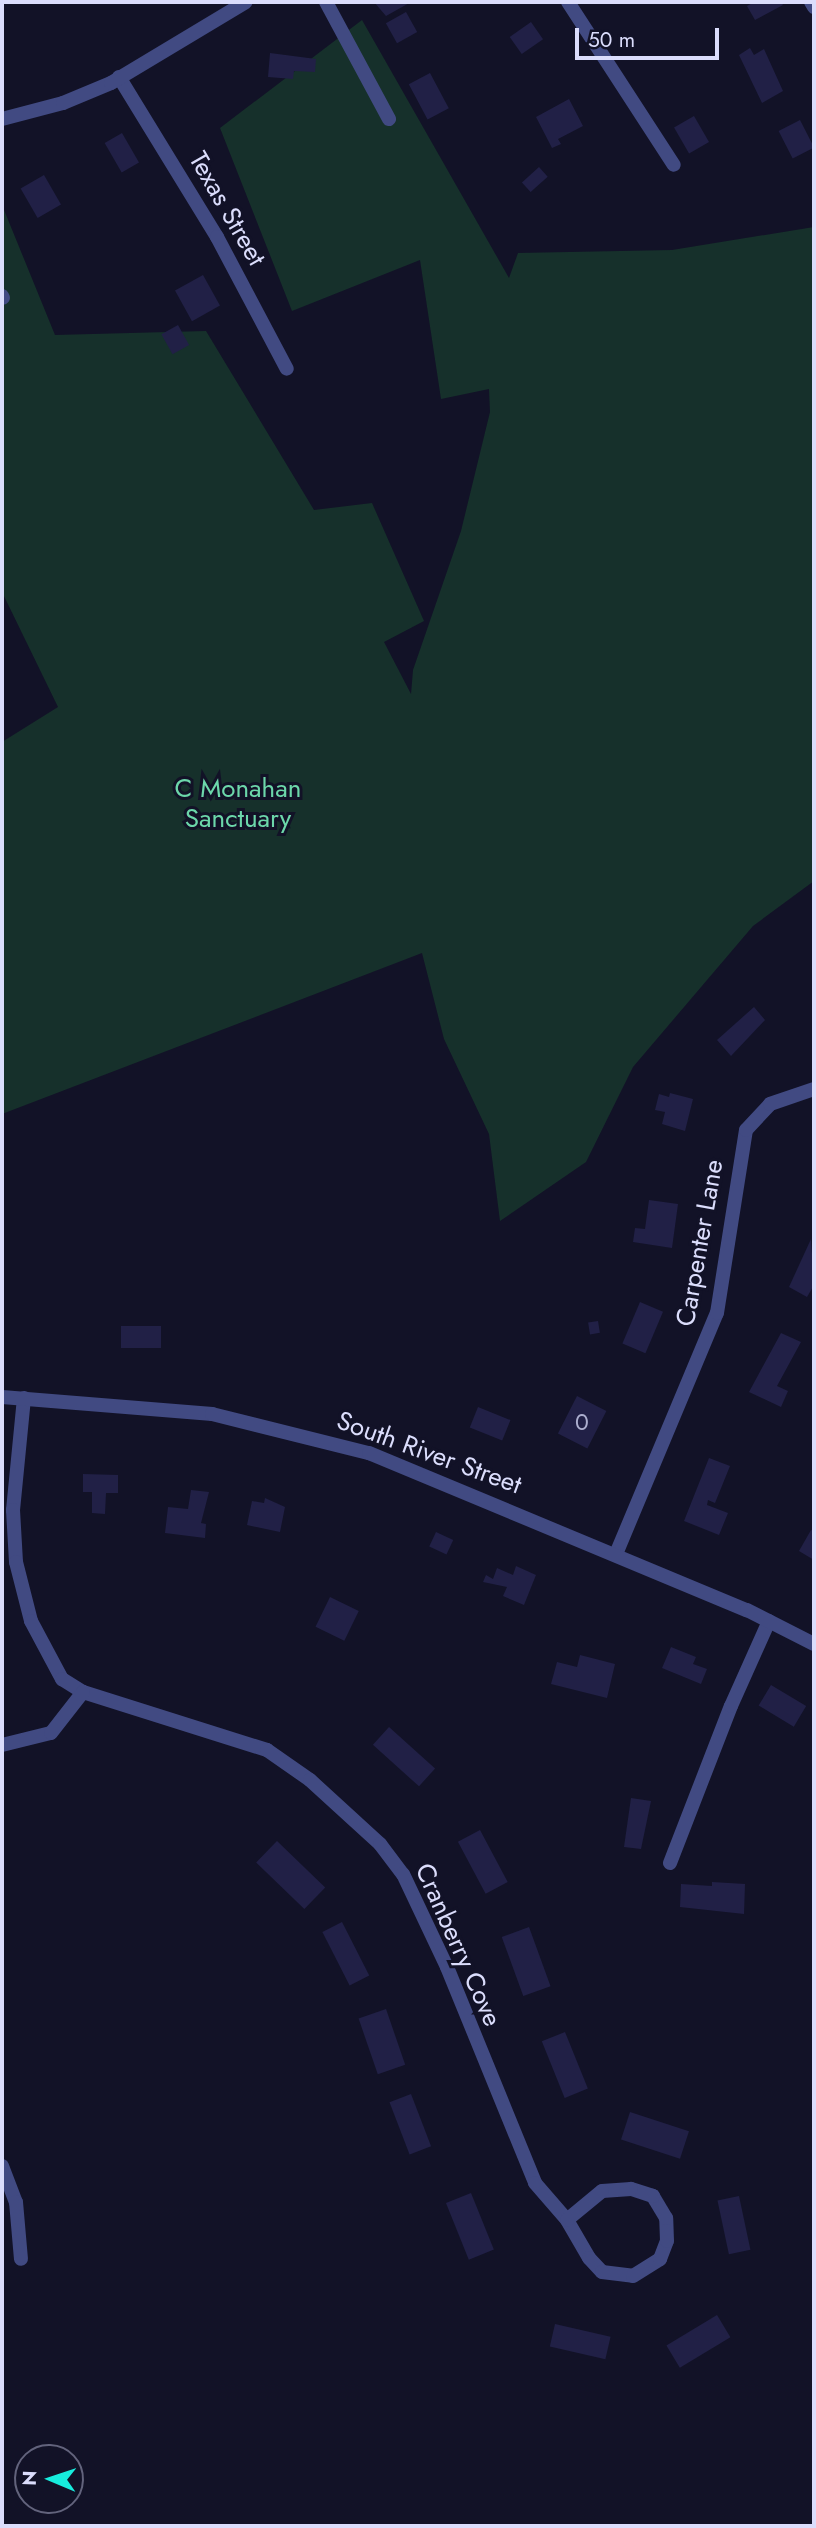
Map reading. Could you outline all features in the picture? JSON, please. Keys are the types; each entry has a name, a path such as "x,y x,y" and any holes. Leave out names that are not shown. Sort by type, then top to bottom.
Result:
{"street":[{"path":"2,119 64,103 119,77 246,2"},
{"path":"326,2 389,119"},
{"path":"568,2 674,165"},
{"path":"811,2 814,7"},
{"name":"Texas Street","path":"119,77 217,237 287,369"},
{"name":"Carpenter Lane","path":"616,1554 717,1313 746,1130 770,1104 814,1089"},
{"name":"South River Street","path":"2,1397 212,1414 324,1439 412,1469 616,1554 769,1621 814,1644"},
{"name":"Cranberry Cove","path":"24,1398 13,1510 16,1562 41,1643 62,1679 83,1692 267,1750 310,1780 380,1844 403,1874 447,1967 535,2183 567,2220 603,2272 640,2274 660,2259 667,2241 666,2218 653,2196 631,2189 602,2191 567,2220"},
{"path":"670,1863 730,1706 769,1621"},
{"path":"2,1745 51,1733 83,1692"},
{"path":"2,2166 16,2202 21,2259"}],"green space":[{"name":"C Monahan Sanctuary","path":"362,20 509,278 518,253 672,250 814,227 814,881 753,926 633,1067 586,1162 500,1221 489,1134 444,1039 422,953 2,1114 2,742 58,707 2,592 2,205 55,335 206,331 314,510 372,503 424,621 384,642 411,694 413,670 461,531 490,412 489,389 441,399 420,260 292,311 220,128"}],"building":[{"path":"374,2 411,2 386,16"},
{"path":"754,2 781,2 783,5 755,20 747,6"},
{"path":"406,12 417,32 397,43 386,23"},
{"path":"531,22 543,39 522,54 510,37"},
{"path":"750,48 754,55 764,49 783,91 762,103 739,55"},
{"path":"270,53 316,59 315,72 294,71 293,79 268,77"},
{"path":"430,73 449,108 428,120 409,84"},
{"path":"569,99 583,126 558,139 561,144 552,148 536,117"},
{"path":"694,116 709,142 689,153 674,128"},
{"path":"800,120 814,148 793,159 779,131"},
{"path":"122,133 139,162 122,172 105,143"},
{"path":"539,167 548,177 531,192 522,182"},
{"path":"44,175 61,204 38,218 21,188"},
{"path":"203,275 220,306 192,321 175,291"},
{"path":"178,325 189,345 173,354 161,334"},
{"path":"754,1007 765,1020 731,1056 717,1040"},
{"path":"670,1093 693,1099 685,1131 662,1124 665,1112 655,1110 659,1094 669,1097"},
{"path":"649,1200 678,1204 672,1248 633,1242 635,1228 645,1229"},
{"path":"811,1239 814,1285 807,1297 789,1287"},
{"path":"640,1302 663,1312 645,1353 622,1343"},
{"path":"598,1321 600,1333 590,1334 588,1323"},
{"path":"121,1326 161,1326 161,1348 121,1348"},
{"path":"781,1333 801,1342 777,1386 788,1391 781,1407 749,1392"},
{"path":"577,1396 606,1411 587,1448 558,1433"},
{"path":"478,1407 510,1420 502,1441 470,1427"},
{"path":"709,1458 730,1466 715,1503 708,1500 707,1505 728,1513 719,1535 684,1521"},
{"path":"83,1474 118,1475 118,1493 106,1493 105,1514 92,1513 92,1492 83,1492"},
{"path":"191,1490 209,1492 201,1523 206,1524 205,1538 165,1533 168,1507 188,1509"},
{"path":"265,1498 285,1507 280,1532 247,1525 252,1501 264,1503"},
{"path":"811,1530 814,1531 814,1560 799,1551"},
{"path":"436,1532 453,1540 446,1555 429,1547"},
{"path":"516,1566 536,1575 524,1605 503,1596 507,1587 483,1582 486,1575 493,1579 497,1568 513,1575"},
{"path":"330,1597 359,1611 344,1641 316,1627"},
{"path":"671,1647 696,1657 693,1664 707,1669 701,1684 662,1668"},
{"path":"580,1655 615,1664 607,1698 551,1684 557,1662 577,1667"},
{"path":"771,1685 806,1706 794,1727 759,1706"},
{"path":"389,1727 435,1768 419,1786 373,1745"},
{"path":"631,1798 651,1801 641,1849 624,1847"},
{"path":"480,1830 508,1882 486,1894 458,1842"},
{"path":"277,1841 325,1888 304,1909 256,1863"},
{"path":"712,1882 745,1884 744,1914 680,1907 681,1884 712,1886"},
{"path":"342,1922 369,1975 350,1985 322,1932"},
{"path":"529,1927 551,1986 523,1996 502,1937"},
{"path":"386,2009 405,2065 378,2074 359,2018"},
{"path":"565,2032 588,2089 565,2098 542,2041"},
{"path":"411,2094 431,2146 410,2155 390,2102"},
{"path":"630,2112 689,2131 680,2159 621,2140"},
{"path":"471,2193 494,2250 469,2260 446,2203"},
{"path":"739,2196 750,2250 729,2254 717,2201"},
{"path":"717,2315 730,2337 680,2368 666,2345"},
{"path":"555,2324 611,2337 605,2359 550,2346"}]}
